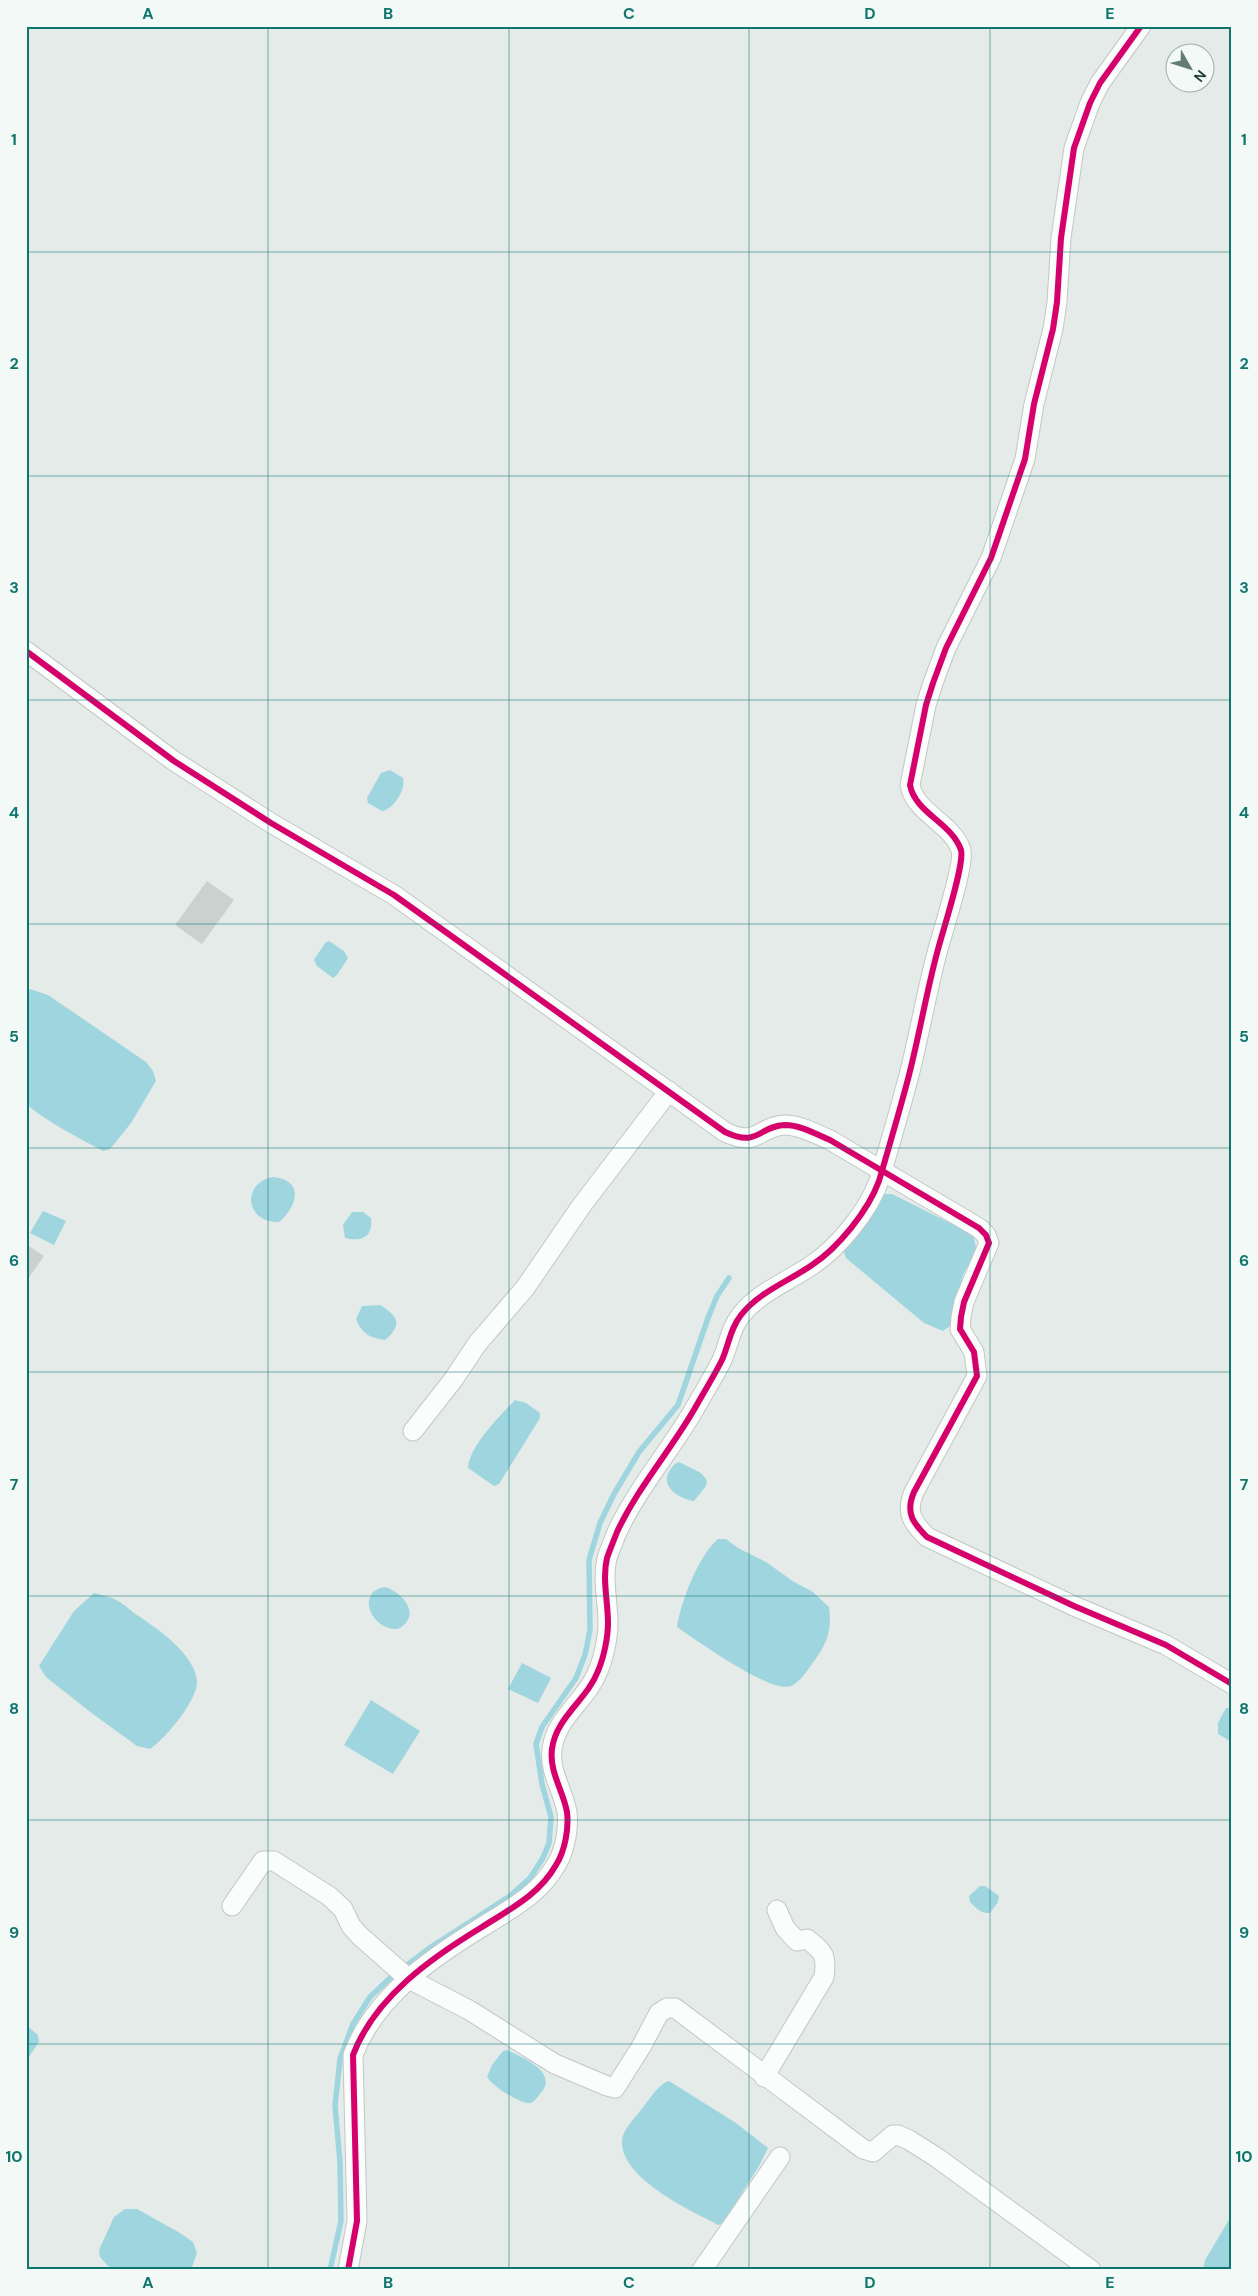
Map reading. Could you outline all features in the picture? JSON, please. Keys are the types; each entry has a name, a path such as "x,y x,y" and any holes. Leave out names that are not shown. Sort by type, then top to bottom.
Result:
{"street":[{"path":"348,2270 357,2221 353,2055 361,2032 383,2005 409,1979 445,1950 521,1903 540,1886 557,1864 565,1842 567,1813 554,1774 551,1754 554,1738 563,1720 587,1694 599,1670 608,1625 605,1584 607,1558 616,1534 633,1501 695,1408 722,1359 731,1329 742,1313 760,1297 815,1264 844,1236 873,1197 882,1172 908,1078 936,954 960,868 961,851 956,840 911,792 910,785 926,705 946,648 991,558 1025,459 1034,404 1054,320 1062,230 1074,148 1100,83 1140,26"},
{"path":"26,651 174,761 271,823 394,895 725,1132 738,1138 748,1139 783,1125 796,1126 830,1140 882,1172 962,1216 986,1235 989,1243 964,1302 960,1329 974,1352 976,1376 910,1500 912,1521 927,1537 1074,1606 1166,1645 1232,1684"},
{"path":"413,1431 453,1380 478,1344 525,1288 582,1205 669,1091"},
{"path":"232,1906 263,1861 274,1861 329,1896 344,1909 351,1926 360,1936 409,1979 469,2010 555,2064 615,2088 642,2047 659,2013 667,2008 675,2008 863,2149 873,2152 893,2136 898,2135 909,2140 936,2157 1091,2270"},
{"path":"764,2076 824,1977 826,1962 824,1953 807,1939 797,1940 785,1928 777,1910"},
{"path":"702,2270 780,2157"}],"water":[{"path":"390,770 403,778 403,788 395,803 382,811 368,803 367,798 381,773"},
{"path":"329,941 344,951 348,958 333,978 317,966 314,960 325,943"},
{"path":"30,989 48,995 146,1062 153,1071 156,1081 131,1123 110,1149 103,1151 54,1124 26,1104 26,993"},
{"path":"273,1177 290,1183 295,1195 290,1209 279,1222 268,1221 259,1216 251,1202 252,1194 256,1187 263,1181"},
{"path":"883,1194 892,1194 968,1232 974,1238 976,1247 963,1275 950,1326 943,1331 924,1323 846,1258 843,1250"},
{"path":"43,1211 66,1221 54,1245 30,1233"},
{"path":"352,1212 363,1212 371,1218 370,1230 365,1237 357,1239 345,1238 343,1225"},
{"path":"380,1305 391,1313 396,1321 394,1330 385,1340 375,1338 364,1332 356,1319 362,1306"},
{"path":"515,1400 526,1403 540,1413 540,1418 499,1484 494,1486 468,1468 470,1459 486,1432"},
{"path":"679,1462 701,1473 707,1480 706,1486 694,1501 677,1495 672,1491 667,1481 670,1470"},
{"path":"718,1539 726,1539 738,1548 766,1562 794,1582 813,1592 829,1607 830,1624 825,1644 805,1673 791,1686 781,1686 767,1682 751,1674 677,1627 691,1580 704,1556"},
{"path":"385,1587 398,1594 408,1605 409,1618 398,1629 388,1628 380,1624 370,1610 371,1596 376,1590"},
{"path":"94,1593 118,1601 163,1634 190,1661 195,1672 197,1682 192,1699 179,1719 150,1749 137,1746 89,1711 46,1677 39,1666 74,1611"},
{"path":"522,1663 551,1678 538,1703 508,1689"},
{"path":"371,1700 420,1731 393,1774 344,1745"},
{"path":"1226,1708 1232,1708 1232,1742 1218,1734 1218,1723"},
{"path":"980,1886 985,1886 999,1896 998,1902 990,1913 981,1912 970,1902 969,1896"},
{"path":"26,2025 38,2035 39,2042 26,2061"},
{"path":"507,2050 537,2067 546,2079 545,2086 532,2102 525,2102 513,2097 494,2085 487,2077 492,2065 503,2051"},
{"path":"669,2081 736,2123 768,2148 759,2166 723,2223 718,2225 656,2190 631,2166 624,2153 622,2140 627,2129 657,2089"},
{"path":"125,2209 137,2209 193,2242 197,2253 191,2270 119,2270 108,2266 100,2257 99,2250 114,2217"},
{"path":"1232,2215 1232,2270 1203,2270 1205,2260"}],"building":[{"path":"207,881 234,900 202,944 175,925"},
{"path":"26,1244 44,1256 26,1282"}],"waterway":[{"path":"330,2270 341,2221 340,2162 335,2106 340,2059 353,2024 370,1997 390,1978 431,1947 510,1896 530,1878 543,1858 549,1843 551,1817 542,1784 536,1744 542,1727 576,1678 585,1655 590,1630 589,1560 600,1523 614,1494 639,1452 678,1405 708,1318 717,1296 729,1278"}],"cycle path":[{"path":"348,2270 357,2221 353,2055 363,2034 375,2015 407,1981 443,1952 532,1893 549,1876 556,1865 564,1846 567,1832 567,1812 554,1773 552,1749 559,1727 587,1691 602,1660 608,1629 605,1582 607,1558 625,1515 686,1424 722,1360 734,1326 741,1315 765,1293 812,1265 832,1249 860,1216 879,1181 908,1079 933,968 960,869 961,850 956,841 950,832 919,803 913,795 910,785 926,705 946,648 991,558 1025,459 1034,404 1053,329 1057,302 1061,238 1074,148 1090,103 1100,83 1141,26"},
{"path":"26,651 174,761 271,823 394,895 725,1132 745,1138 758,1135 776,1126 796,1126 808,1130 830,1140 979,1228 986,1235 989,1243 964,1302 960,1329 974,1352 977,1376 914,1492 910,1506 914,1522 927,1537 1074,1606 1166,1645 1232,1684"}]}
